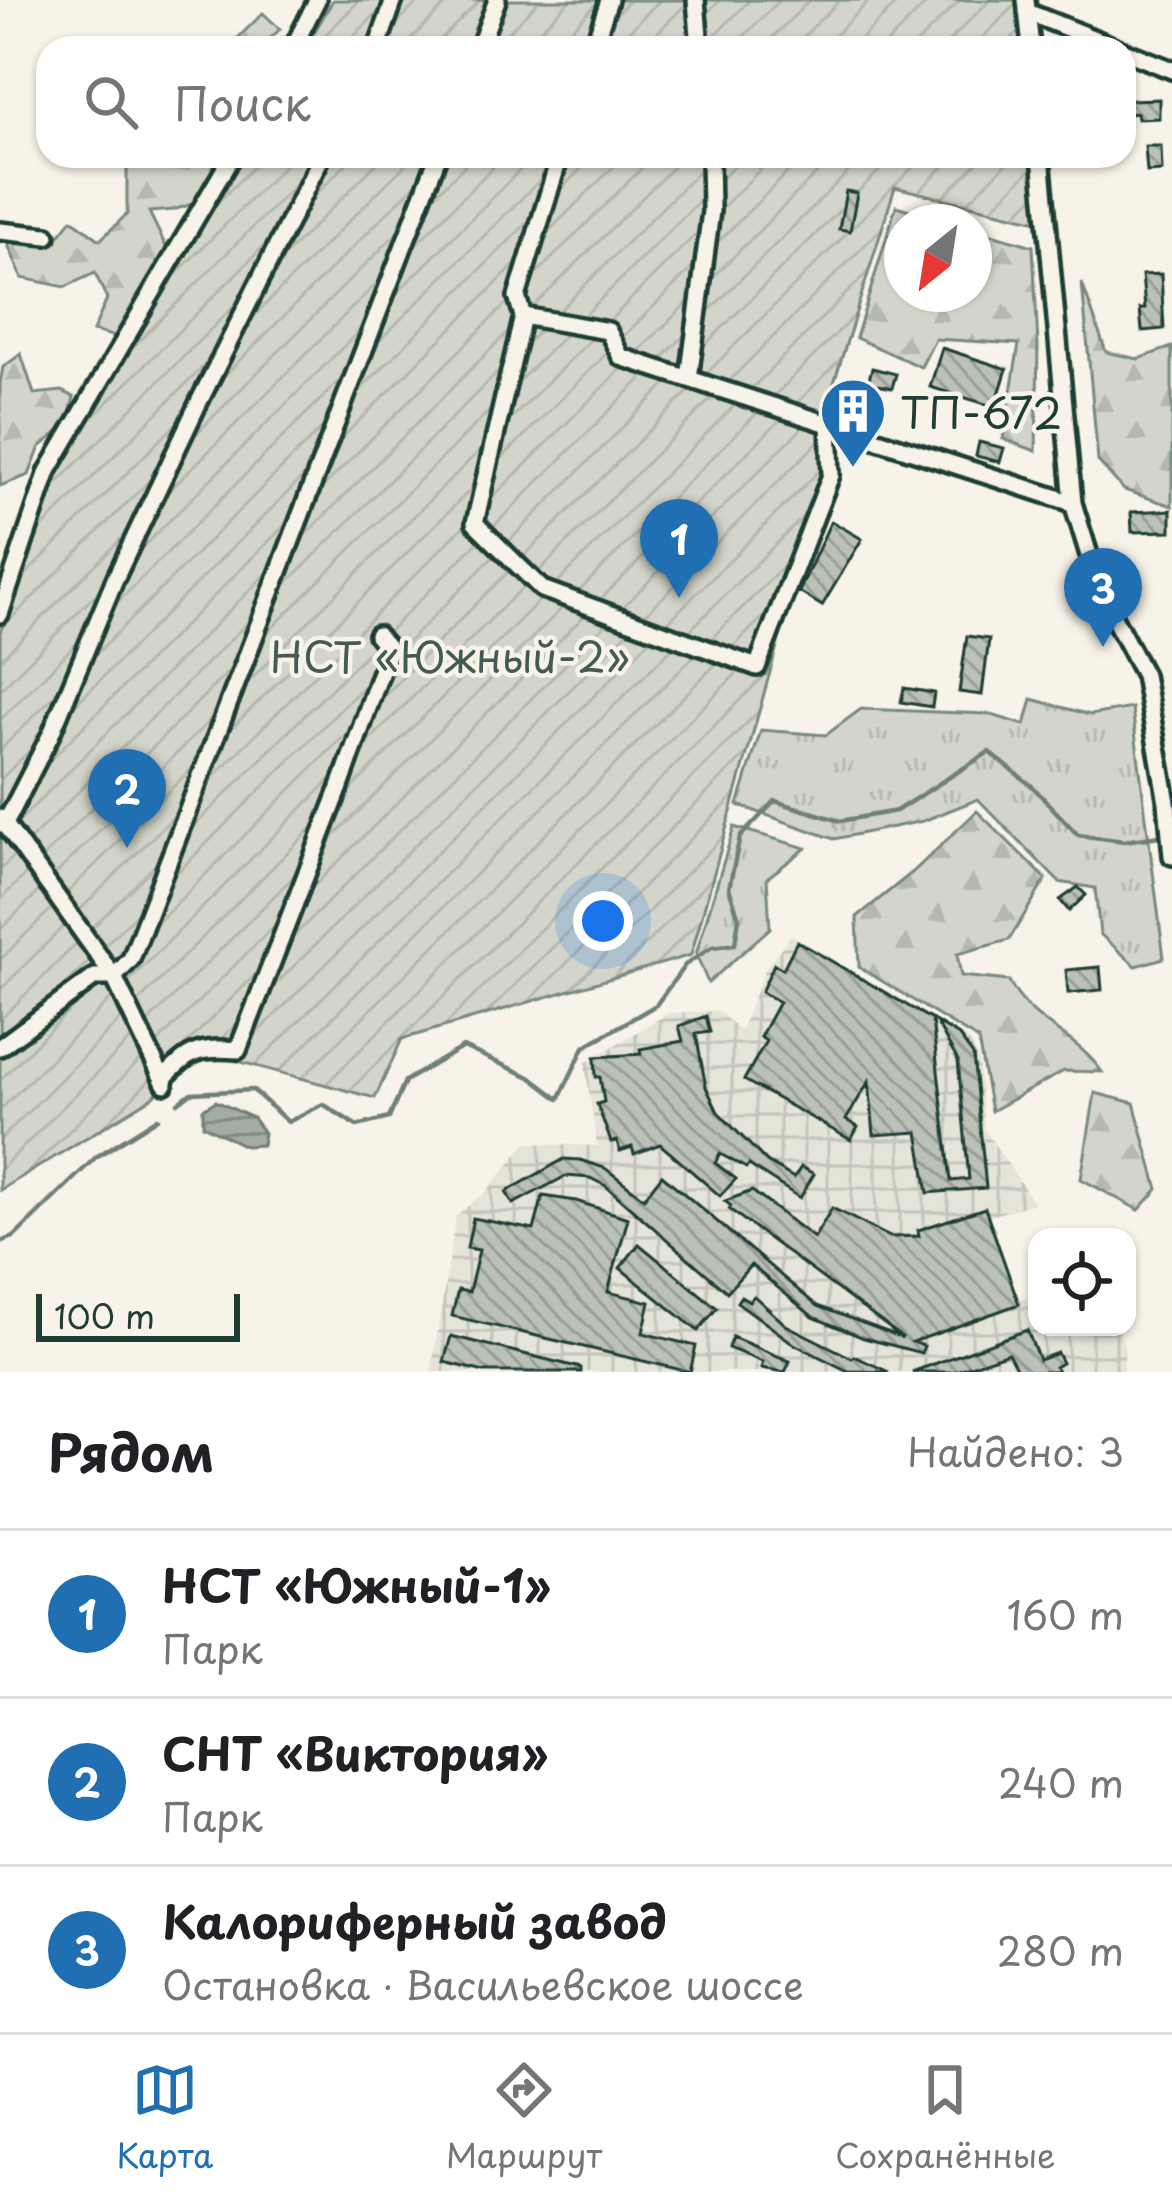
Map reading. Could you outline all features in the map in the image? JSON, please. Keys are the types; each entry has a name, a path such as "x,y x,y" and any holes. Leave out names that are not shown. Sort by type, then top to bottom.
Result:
{"street":[{"path":"299,36 317,0"},
{"path":"381,36 394,0"},
{"path":"484,36 497,0"},
{"path":"597,36 609,0"},
{"path":"696,0 699,36"},
{"path":"1027,6 1030,36"},
{"path":"1027,6 1090,36"},
{"path":"1136,56 1172,70"},
{"path":"0,614 48,471 225,168"},
{"path":"316,168 115,579 51,734 2,822 114,977 164,1082 184,1057 204,1048 238,1050 389,649 376,635"},
{"path":"0,1047 95,977 114,977 131,959 433,168"},
{"path":"556,168 517,297 523,316 476,523 542,589 757,668 831,475 829,423"},
{"path":"689,379 711,211 710,168"},
{"path":"1042,168 1073,503 1101,594 1144,675 1172,856"},
{"path":"0,230 47,236"},
{"path":"523,316 608,331 621,357 1073,503"}],"shaded area":[{"path":"791,935 968,1039 978,1058 984,1129 1034,1203 990,1216 1019,1299 1028,1299 1028,1336 1121,1336 1123,1372 431,1372 456,1216 487,1191 527,1143 597,1146 585,1063 669,1013 718,1011 740,1031 766,967"},
{"path":"216,1101 253,1118 264,1133 262,1145 245,1146 203,1125 203,1109"}],"green space":[{"path":"333,0 1020,0 1023,36 312,36"},
{"path":"263,13 280,29 273,36 240,36"},
{"path":"127,168 219,168 202,201 149,212 170,255 120,338 93,331 107,299 95,273 65,287 22,278 7,242 53,243 72,219 100,240 127,214"},
{"name":"НСТ «Южный-2»","path":"236,168 1034,168 1038,221 992,210 992,204 966,204 895,187 890,204 884,204 884,222 824,415 825,475 691,955 402,1039 375,1098 211,1054 173,1064 171,1078 153,1097 0,1190 0,632 49,484"},
{"path":"992,234 1033,246 1036,451 1003,439 1019,344 935,339 921,367 856,338 884,246 884,312 992,312"},
{"path":"1082,283 1106,352 1138,359 1172,347 1172,506 1124,490 1098,461"},
{"path":"21,354 34,394 62,391 74,397 67,425 40,447 29,475 0,486 0,383 3,367"},
{"path":"1032,699 1090,715 1132,708 1164,958 1136,966 1100,934 1095,888 1059,882 978,799 923,821 834,839 738,805 761,730 826,735 861,709 988,714 1025,725"},
{"path":"977,811 1046,879 1009,940 957,954 961,976 1009,981 1029,1008 1102,1072 1064,1071 991,1111 978,1040 859,967 857,917"},
{"path":"734,827 806,848 767,878 770,928 708,983 696,954"},
{"path":"1095,1093 1134,1103 1158,1189 1139,1210 1081,1179"}],"building":[{"path":"1159,99 1159,118 1138,119 1136,100"},
{"path":"1145,146 1161,146 1162,171 1147,172"},
{"path":"846,191 857,193 850,231 839,229"},
{"path":"1161,274 1164,329 1142,331 1142,275"},
{"path":"942,348 1007,369 995,407 930,387"},
{"path":"872,368 896,374 892,388 868,383"},
{"path":"979,442 1004,448 1000,462 976,456"},
{"path":"1171,510 1171,531 1132,532 1131,512"},
{"path":"831,521 862,539 822,606 799,592"},
{"path":"967,636 989,639 982,695 959,692"},
{"path":"904,688 934,693 932,707 901,702"},
{"path":"1078,887 1086,895 1069,911 1060,900"},
{"path":"797,941 932,1020 951,1181 969,1179 958,1061 936,1022 959,1036 973,1055 986,1188 928,1193 918,1132 874,1135 869,1081 846,1120 858,1127 851,1140 744,1080 766,1041 760,1037 779,1002 761,992 774,964 783,969"},
{"path":"1100,967 1102,990 1068,993 1066,970"},
{"path":"706,1016 710,1032 696,1034 706,1087 718,1112 767,1162 794,1178 801,1167 814,1174 800,1198 749,1165 746,1168 720,1154 715,1163 736,1179 720,1196 660,1144 634,1154 632,1147 620,1151 617,1141 611,1142 597,1104 604,1102 595,1057 641,1054 640,1049 683,1041 679,1026"},
{"path":"564,1159 605,1168 644,1198 662,1175 817,1306 903,1338 729,1209 725,1201 752,1191 814,1238 832,1208 890,1237 919,1236 918,1230 985,1208 1019,1304 913,1342 924,1346 921,1353 864,1338 813,1317 751,1265 727,1292 606,1186 590,1178 566,1176 513,1204 506,1192"},
{"path":"543,1196 628,1218 608,1292 650,1302 643,1333 696,1346 690,1372 452,1316 458,1290 469,1292 479,1250 467,1248 473,1218 534,1230"},
{"path":"639,1244 717,1308 698,1331 620,1268"},
{"path":"741,1296 749,1301 754,1296 786,1325 889,1372 848,1371 794,1344 737,1302"},
{"path":"1027,1330 1039,1360 1057,1353 1062,1363 1055,1367 1058,1372 1018,1372 1008,1353 953,1372 912,1372"},
{"path":"451,1336 581,1368 581,1372 484,1372 444,1362"},
{"path":"732,1337 790,1361 785,1372 761,1368 763,1362 728,1348"}],"waterway":[{"path":"178,1103 191,1093 253,1090 288,1122 323,1104 357,1126 389,1118 405,1081 463,1047 530,1077 559,1099 584,1047 656,1005 685,965 712,947 735,944 739,918 729,888 740,837 775,801 840,821 896,811 989,752 1032,786 1078,835 1124,841 1167,835"},
{"path":"0,1242 14,1237 96,1157 158,1118"}],"place":[{"name":"ТП-672","path":"853,470"},
{"name":"НСТ «Южный-1»","path":"679,598"},
{"name":"Калориферный завод","path":"1103,647"},
{"name":"СНТ «Виктория»","path":"127,848"}]}
